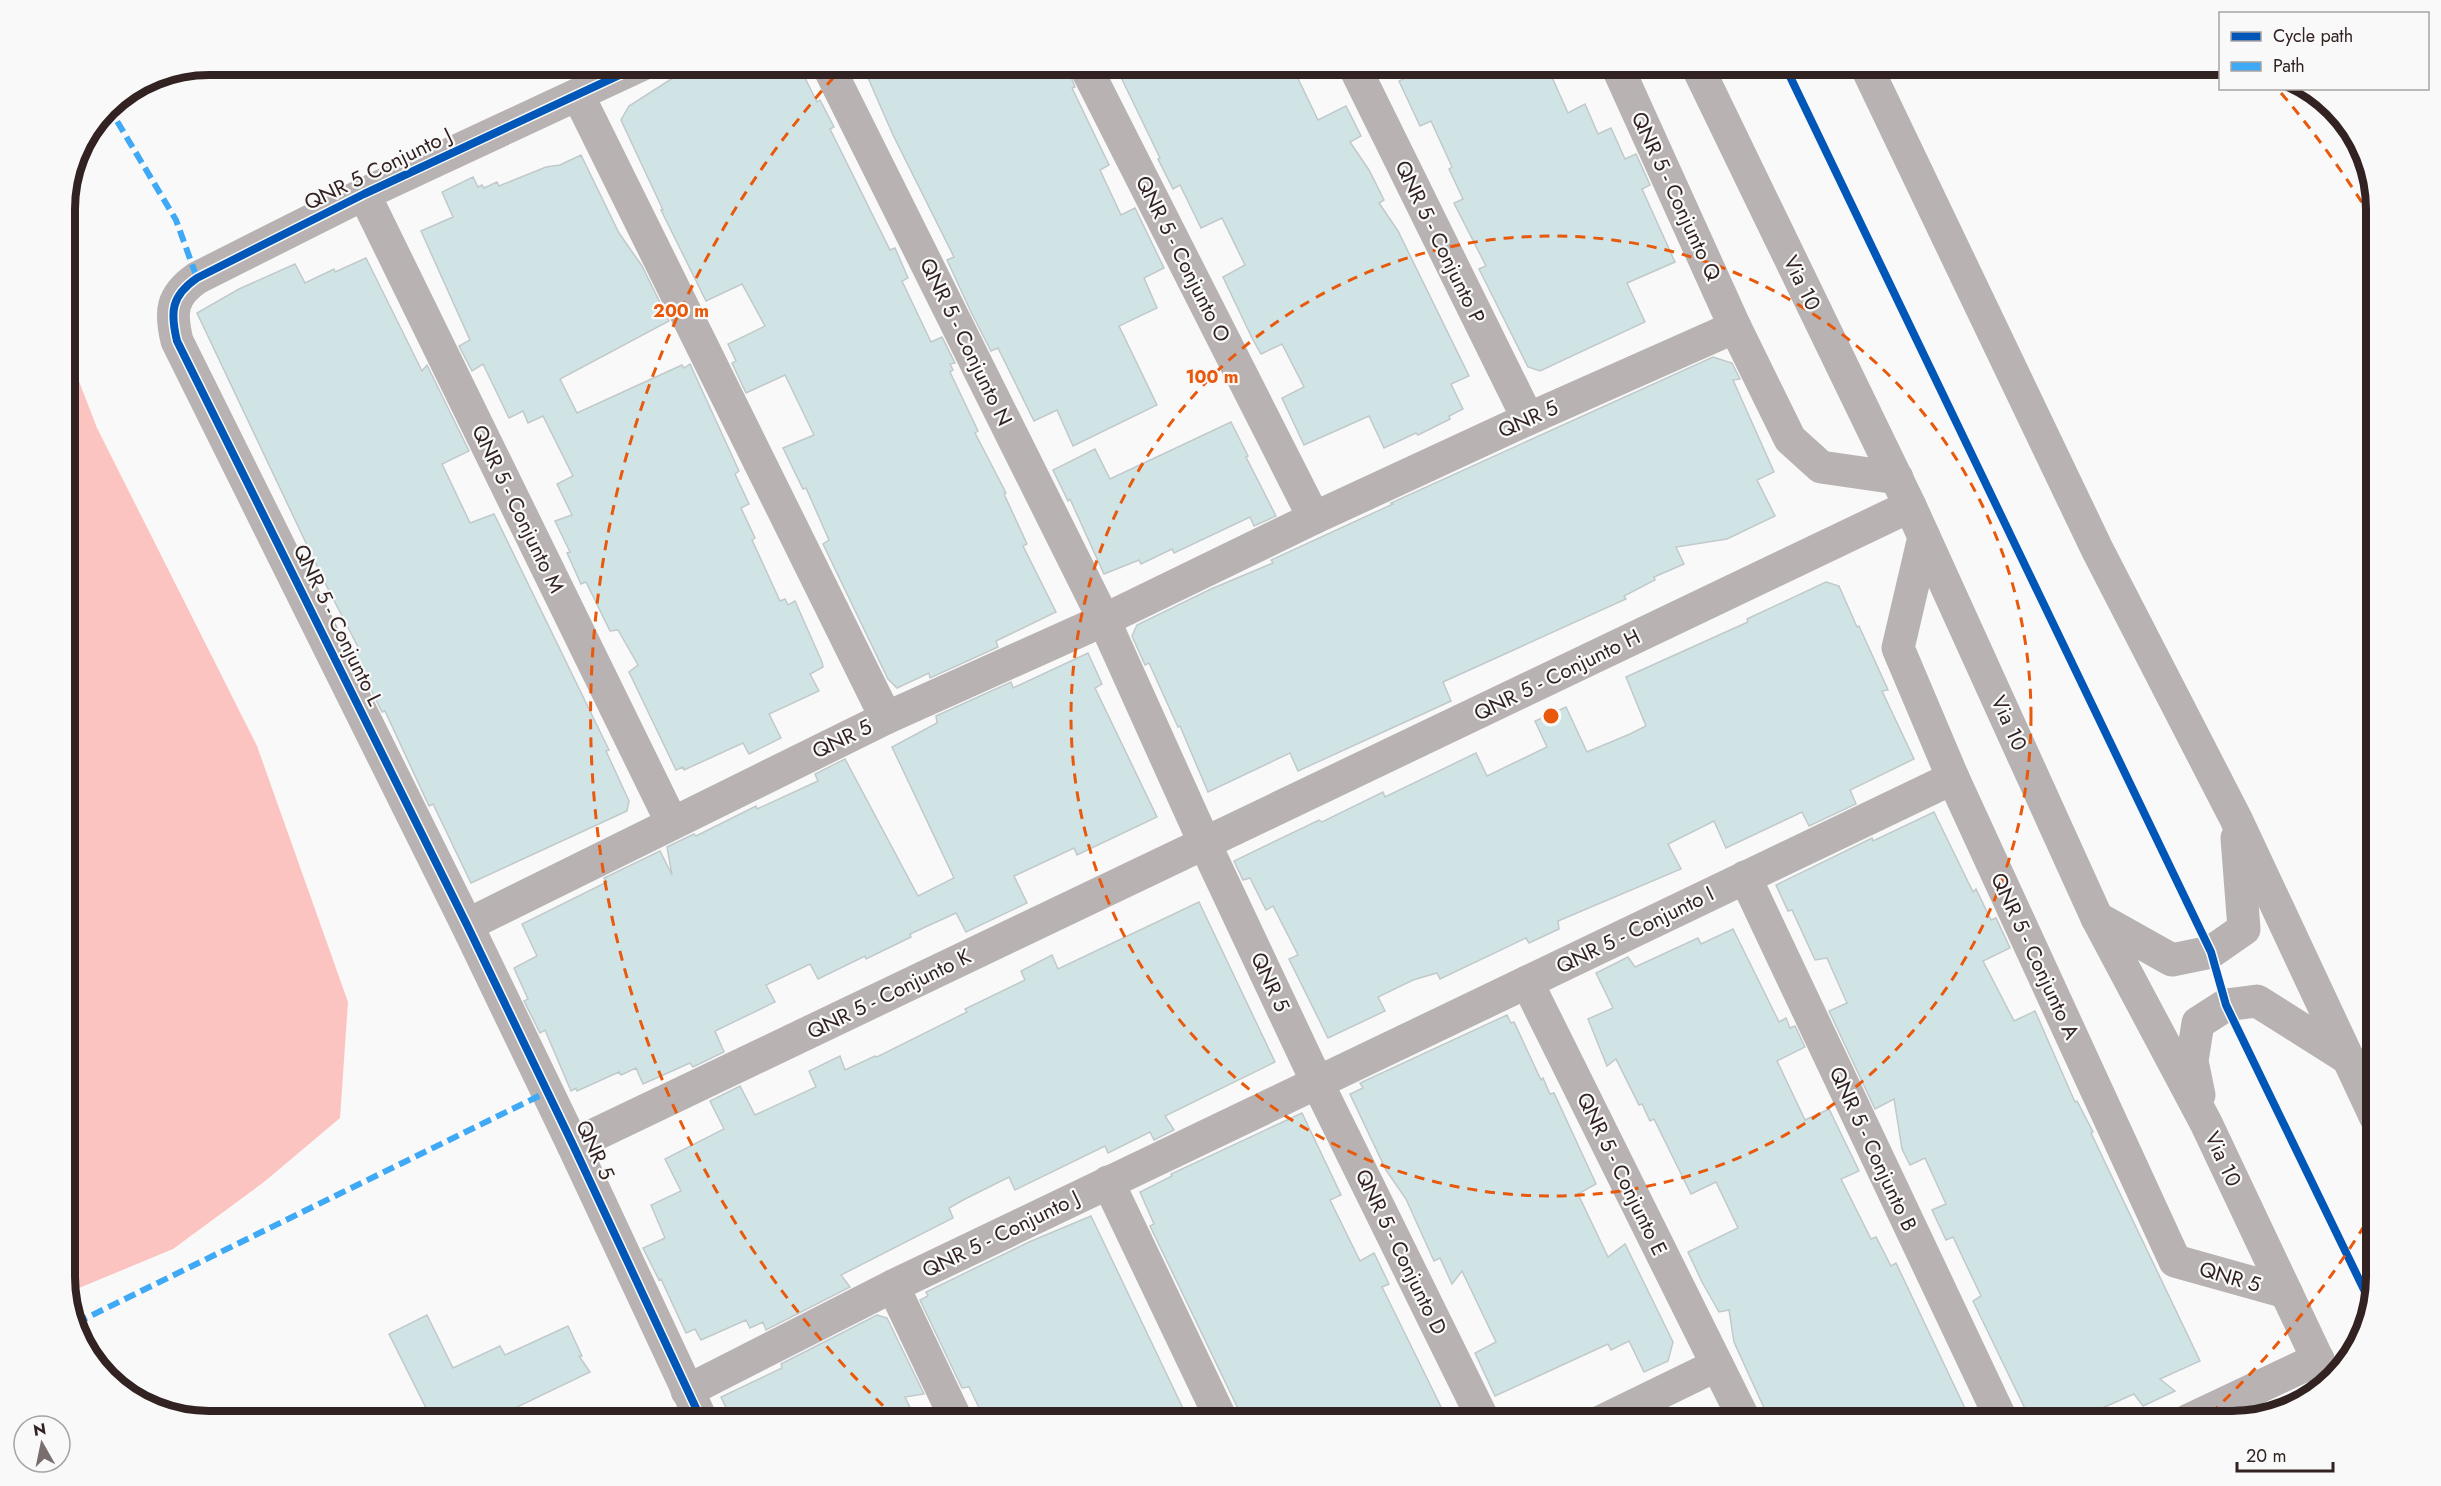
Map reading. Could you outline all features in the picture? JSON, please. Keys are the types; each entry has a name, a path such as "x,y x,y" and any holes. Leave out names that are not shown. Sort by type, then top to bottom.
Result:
{"main road":[{"name":"Via 10","path":"1701,75 1904,492 2097,918 2206,1123 2323,1369"},
{"path":"1869,75 2097,549 2236,819 2366,1096"},
{"path":"2097,918 2172,960 2211,952 2244,929 2236,819"},
{"path":"2206,1123 2192,1061 2198,1023 2226,1005 2257,1001 2349,1059"}],"street":[{"name":"QNR 5 Conjunto J","path":"177,341 171,318 182,289 196,278 364,194 620,75"},
{"name":"QNR 5 - Conjunto N","path":"832,75 1104,620"},
{"name":"QNR 5 - Conjunto O","path":"1090,75 1314,518"},
{"name":"QNR 5 - Conjunto P","path":"1358,75 1528,419"},
{"name":"QNR 5 - Conjunto Q","path":"1621,75 1735,327"},
{"path":"578,95 886,718"},
{"name":"QNR 5 - Conjunto M","path":"364,194 672,823"},
{"path":"1735,327 1790,439 1821,467 1904,492"},
{"name":"QNR 5","path":"697,1411 573,1145 467,925 886,718 1104,620 1314,518 1528,419 1735,327"},
{"name":"QNR 5 - Conjunto L","path":"177,341 467,925"},
{"name":"QNR 5 - Conjunto H","path":"1205,844 1904,492"},
{"name":"QNR 5 - Conjunto A","path":"1924,537 1898,648 1953,778 2175,1261"},
{"name":"QNR 5","path":"1104,620 1205,844 1317,1082"},
{"name":"QNR 5 - Conjunto I","path":"1317,1082 1953,778"},
{"name":"QNR 5 - Conjunto K","path":"573,1145 1205,844"},
{"name":"QNR 5 - Conjunto B","path":"1745,877 1997,1411"},
{"name":"QNR 5 - Conjunto E","path":"1527,982 1717,1365"},
{"name":"QNR 5 - Conjunto J","path":"687,1391 893,1286 1317,1082"},
{"name":"QNR 5 - Conjunto D","path":"1317,1082 1479,1411"},
{"path":"1108,1182 1217,1411"},
{"name":"QNR 5","path":"2175,1261 2286,1292"},
{"path":"893,1286 952,1411"},
{"path":"1624,1411 1717,1365 1740,1411"},
{"path":"2215,1411 2323,1369"}],"shaded area":[{"path":"75,371 97,428 257,746 348,1002 340,1118 264,1182 173,1249 76,1289"}],"building":[{"path":"804,75 817,102 820,100 834,127 830,129 890,250 895,248 908,278 902,281 931,342 942,337 955,363 950,364 953,370 950,372 978,431 975,433 1006,493 1004,494 1027,544 1023,546 1056,612 996,641 998,647 930,678 929,673 897,688 888,679 823,544 829,540 806,488 803,489 783,448 814,435 785,375 746,393 732,363 736,361 728,344 765,326 742,284 706,301 661,210 663,210 621,120 629,106 676,76"},
{"path":"867,75 1070,75 1075,87 1072,88 1109,165 1100,170 1121,215 1135,208 1164,268 1144,278 1157,308 1119,326 1157,405 1073,446 1057,410 1034,421 998,348 991,351 971,312 947,260 954,257 893,135"},
{"path":"1120,75 1296,75 1318,120 1346,106 1361,136 1350,142 1369,170 1384,200 1379,203 1398,231 1469,376 1451,384 1463,409 1449,416 1450,419 1418,435 1416,433 1384,448 1369,416 1304,445 1282,398 1304,387 1282,344 1261,354 1252,338 1223,277 1245,265 1222,218 1201,228 1180,185 1173,189 1158,159 1160,158"},
{"path":"1411,75 1551,75 1568,113 1585,104 1598,134 1611,128 1625,159 1636,154 1650,185 1642,189 1675,262 1627,283 1645,322 1540,371 1528,367 1479,269 1486,266 1454,203 1463,199 1449,169 1452,167 1431,121 1420,126 1399,81"},
{"path":"581,155 619,233 642,266 669,321 560,379 577,413 682,365 684,368 690,364 739,471 735,474 749,504 741,508 755,538 752,540 780,601 785,599 788,605 795,601 823,667 810,674 819,691 769,714 781,738 749,754 743,743 684,770 683,767 676,770 629,672 638,665 618,630 610,631 586,582 581,584 567,553 570,552 555,521 572,515 557,484 573,476 543,416 528,423 523,411 509,418 483,364 472,371 459,346 470,340 421,231 453,217 442,192 473,177 478,187 482,185 484,188 497,182 499,186 546,167 560,165"},
{"path":"366,258 422,371 427,365 469,451 442,464 470,523 494,514 609,750 606,751 629,801 627,811 471,883 433,804 429,806 385,711 382,712 354,655 360,651 324,581 197,313 239,289 295,264 305,283 334,269 335,272"},
{"path":"1713,357 1732,363 1740,379 1733,380 1774,472 1757,480 1775,516 1727,539 1676,547 1684,564 1654,577 1655,580 1624,596 1626,599 1443,682 1451,701 1298,771 1290,753 1208,792 1180,726 1178,727 1149,663 1145,665 1132,636 1137,625 1211,589 1273,563 1271,560 1393,504 1391,503"},
{"path":"1231,422 1276,516 1254,526 1250,517 1174,553 1172,549 1141,564 1139,560 1104,574 1070,499 1068,501 1053,470 1095,449 1110,479"},
{"path":"1826,582 1839,586 1857,627 1859,626 1888,690 1882,691 1914,759 1850,790 1856,804 1809,826 1802,812 1726,848 1714,821 1668,844 1681,869 1558,921 1559,929 1529,943 1526,938 1440,979 1437,973 1413,980 1378,997 1385,1011 1328,1038 1289,959 1298,955 1273,906 1266,910 1250,878 1243,880 1234,861 1383,792 1385,797 1476,753 1487,776 1547,747 1535,721 1566,707 1587,752 1630,734 1646,726 1626,677 1748,622 1747,619"},
{"path":"1088,653 1102,684 1095,688 1157,817 1077,855 1074,848 1014,876 1027,903 966,932 956,913 910,934 911,937 866,959 865,956 818,979 810,964 766,985 775,1002 715,1031 724,1052 693,1067 690,1063 643,1084 636,1068 621,1075 619,1072 577,1091 576,1088 571,1091 545,1030 540,1033 524,1001 528,999 514,968 537,956 522,924 607,882 604,878 660,851 672,875 667,847 694,834 696,836 756,806 757,809 818,781 815,774 845,759 918,896 954,878 892,747 937,723 936,716 1011,682 1013,688"},
{"path":"1934,812 1973,892 1976,889 1991,920 1996,918 2010,948 1983,961 2014,1021 2035,1011 2075,1102 2077,1101 2093,1132 2091,1133 2200,1361 2160,1379 2175,1391 2143,1406 2134,1394 2096,1411 2026,1411 1973,1301 1981,1296 1953,1237 1946,1240 1932,1210 1946,1204 1925,1158 1910,1165 1902,1149 1894,1099 1875,1109 1829,1011 1847,1003 1827,958 1815,960 1792,910 1788,911 1776,885 1872,838 1873,841"},
{"path":"1199,902 1275,1062 1165,1116 1174,1130 1154,1140 1150,1132 1108,1153 1105,1146 1015,1190 1009,1177 965,1199 949,1208 953,1218 841,1275 850,1287 766,1330 763,1322 750,1328 746,1320 701,1340 695,1329 686,1333 661,1279 659,1280 643,1248 665,1238 651,1205 681,1191 665,1159 724,1129 710,1101 740,1086 755,1115 816,1087 809,1071 840,1056 845,1070 877,1057 967,1012 965,1009 1025,980 1021,971 1052,955 1058,969"},
{"path":"1733,929 1779,1022 1786,1018 1790,1028 1795,1026 1805,1047 1777,1061 1805,1120 1829,1109 1859,1171 1841,1179 1871,1239 1876,1237 1891,1266 1896,1263 1966,1411 1765,1411 1734,1342 1729,1310 1719,1312 1688,1252 1738,1228 1716,1182 1691,1194 1654,1119 1650,1121 1642,1104 1639,1105 1616,1059 1607,1066 1588,1019 1613,1008 1596,973 1628,957 1635,967 1698,938 1701,944"},
{"path":"1507,1015 1511,1023 1514,1022 1541,1080 1543,1078 1550,1094 1554,1093 1596,1184 1578,1194 1608,1257 1625,1244 1673,1342 1668,1361 1644,1372 1629,1341 1611,1350 1608,1344 1495,1396 1475,1353 1496,1342 1462,1271 1452,1284 1440,1258 1434,1261 1406,1199 1386,1170 1350,1094 1363,1088 1360,1083"},
{"path":"1302,1113 1341,1195 1330,1200 1360,1261 1374,1253 1389,1284 1382,1287 1443,1411 1239,1411 1150,1226 1154,1224 1140,1192 1172,1176 1171,1174"},
{"path":"1091,1216 1184,1411 981,1411 969,1387 962,1388 920,1300 928,1296 926,1292 1029,1242"},
{"path":"427,1315 453,1368 500,1346 505,1355 568,1326 582,1356 579,1356 590,1372 515,1408 516,1411 428,1411 389,1334"},
{"path":"877,1315 887,1318 924,1394 905,1397 912,1411 728,1411 721,1397 782,1368 781,1364"}],"marked path":[{"path":"113,115 176,220 197,278"},
{"path":"82,1320 547,1092"}],"cycle path":[{"path":"619,75 364,194 197,278 177,298 173,313 177,341 467,925 697,1411"},
{"path":"1789,75 2211,952 2226,1005 2365,1292"}]}
